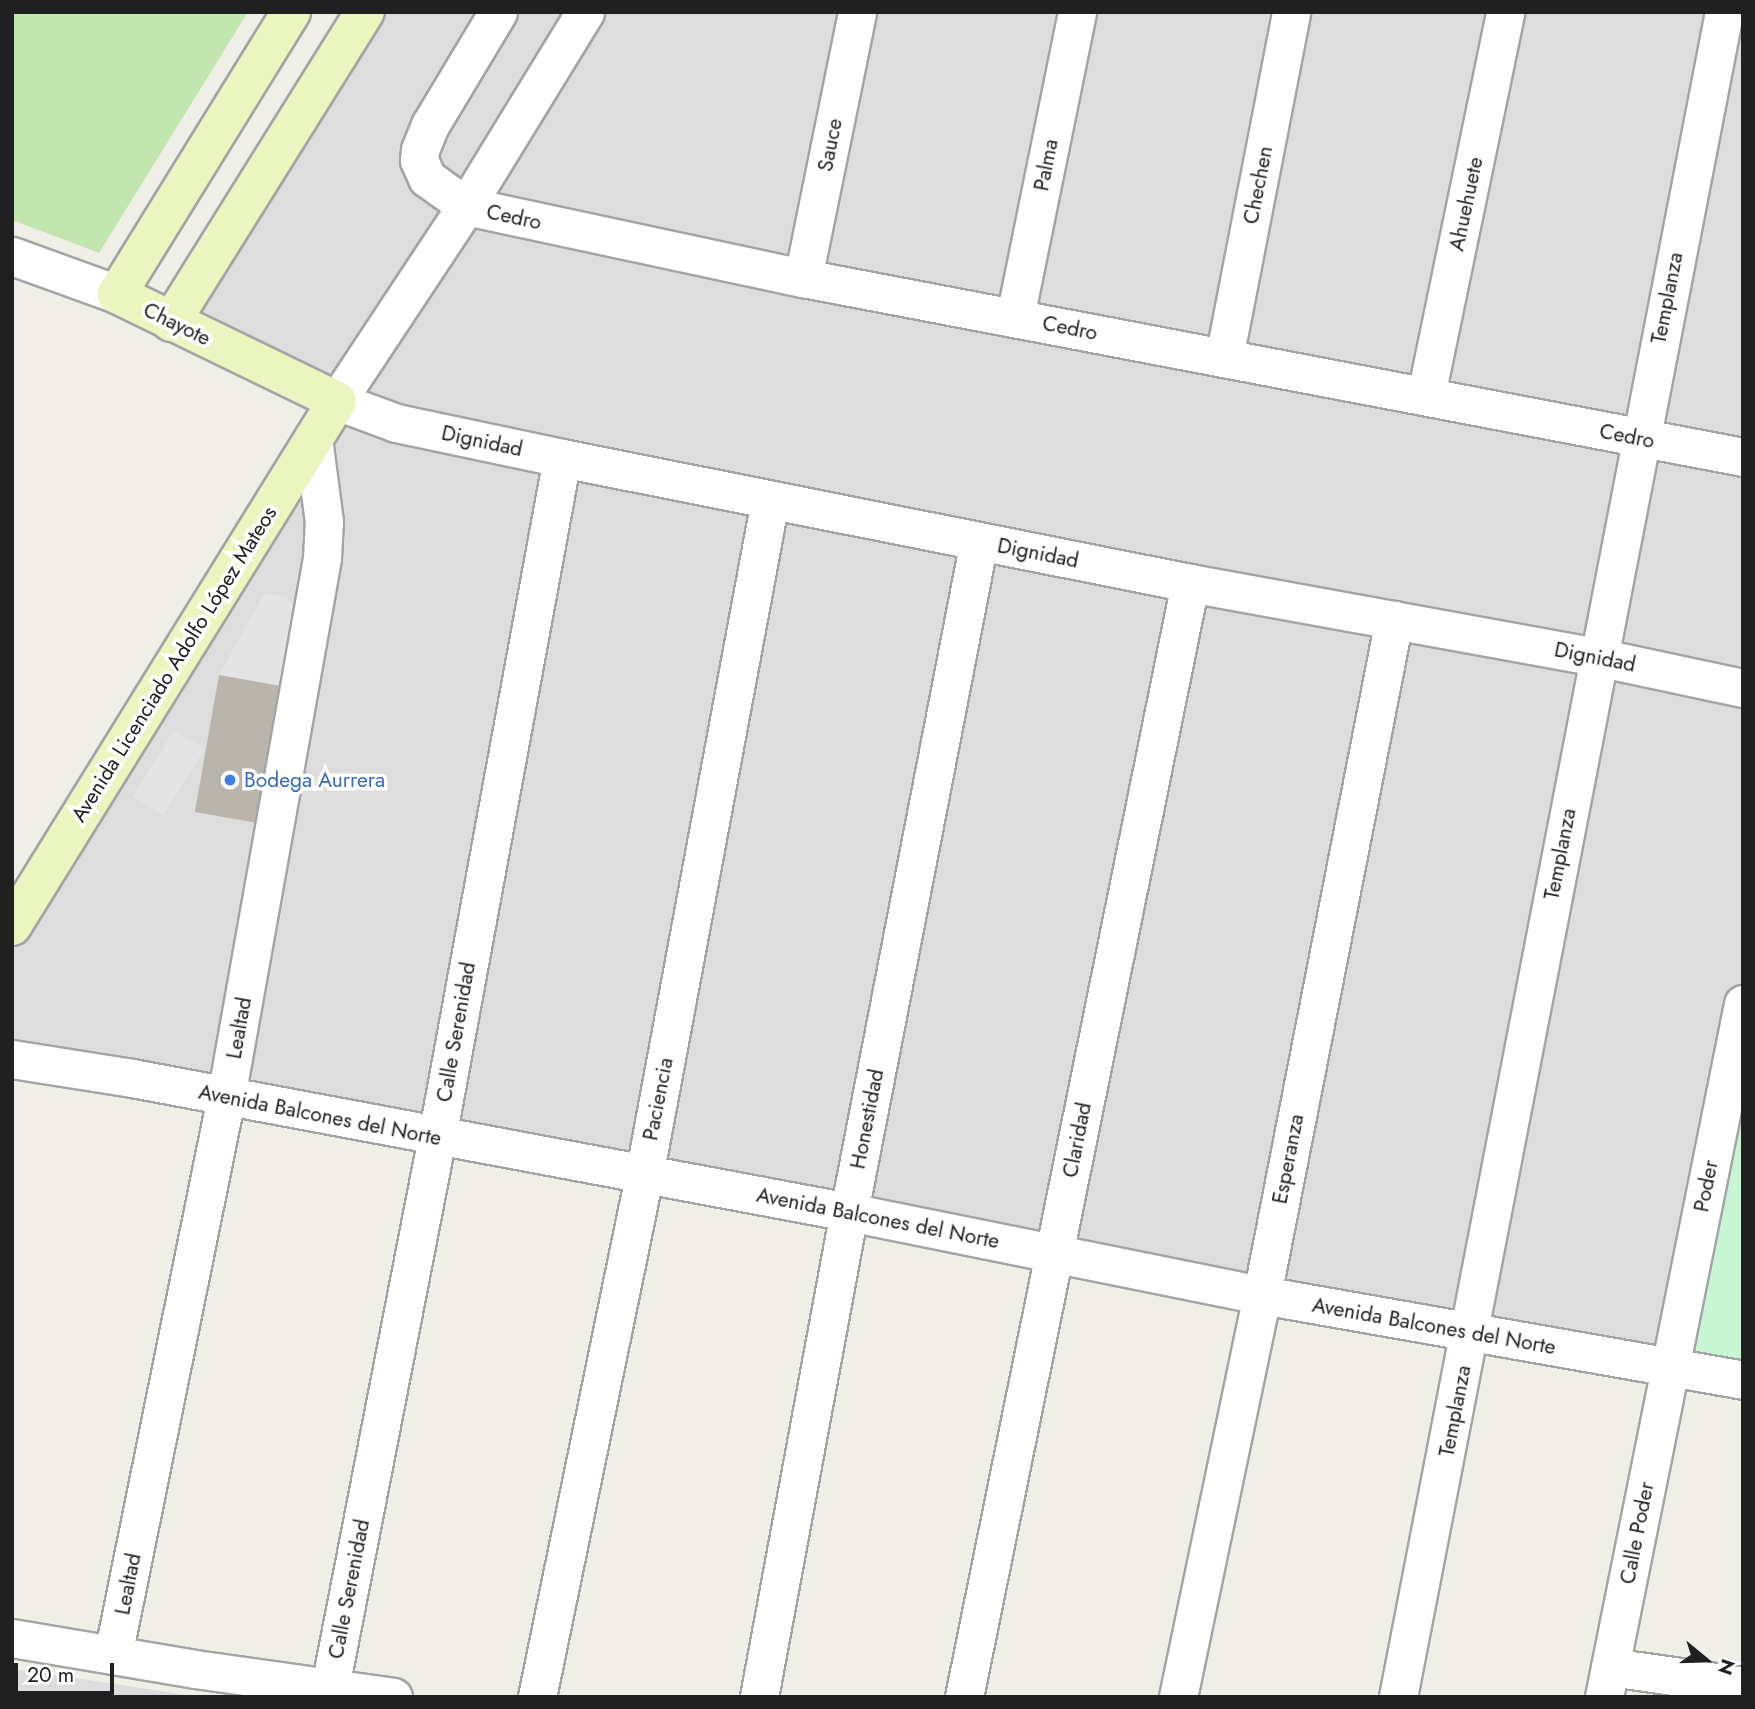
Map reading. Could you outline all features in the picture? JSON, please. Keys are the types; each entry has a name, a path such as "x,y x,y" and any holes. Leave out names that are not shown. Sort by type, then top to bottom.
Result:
{"street":[{"path":"117,294 291,12"},
{"path":"171,322 365,12"},
{"name":"Cedro","path":"498,12 430,125 419,159 427,178 466,206 803,278 1743,457"},
{"path":"337,401 466,206 585,12"},
{"name":"Sauce","path":"803,278 857,12"},
{"name":"Palma","path":"1015,317 1077,12"},
{"name":"Chechen","path":"1224,358 1291,12"},
{"name":"Ahuehuete","path":"1426,395 1505,12"},
{"name":"Templanza","path":"1398,1697 1470,1333 1639,439 1724,12"},
{"name":"Chayote","path":"12,256 117,294 337,401"},
{"name":"Avenida Licenciado Adolfo López Mateos","path":"12,926 337,401"},
{"name":"Dignidad","path":"337,401 396,423 562,458 1190,583 1597,657 1743,688"},
{"name":"Lealtad","path":"113,1655 226,1097 322,558 324,522 313,438"},
{"name":"Calle Serenidad","path":"330,1687 437,1137 562,458"},
{"name":"Paciencia","path":"537,1697 644,1175 770,500"},
{"name":"Honestidad","path":"759,1697 849,1212 979,541"},
{"name":"Claridad","path":"964,1697 1190,583"},
{"name":"Esperanza","path":"1178,1697 1262,1295 1394,620"},
{"name":"Poder","path":"1670,1368 1743,1003"},
{"name":"Avenida Balcones del Norte","path":"14,1066 226,1097 849,1212 1262,1295 1743,1380"},
{"name":"Calle Poder","path":"1607,1682 1670,1368"},
{"path":"12,1638 113,1655 193,1683 330,1687 393,1697"},
{"path":"1607,1682 1743,1686"}],"shaded area":[{"path":"379,12 1743,12 1743,1388 12,1068 12,925 328,379 193,313"},
{"path":"265,592 287,597 296,610 284,687 219,675"},
{"path":"174,730 205,749 163,815 133,796"},
{"path":"12,1669 82,1679 200,1697 12,1697"}],"green space":[{"path":"12,12 248,12 99,253 12,220"},
{"path":"1743,1082 1743,1369 1686,1360"}],"building":[{"name":"Bodega Aurrera","path":"219,675 284,686 260,823 195,812"}],"place":[{"name":"Bodega Aurrera","path":"230,780"}]}
